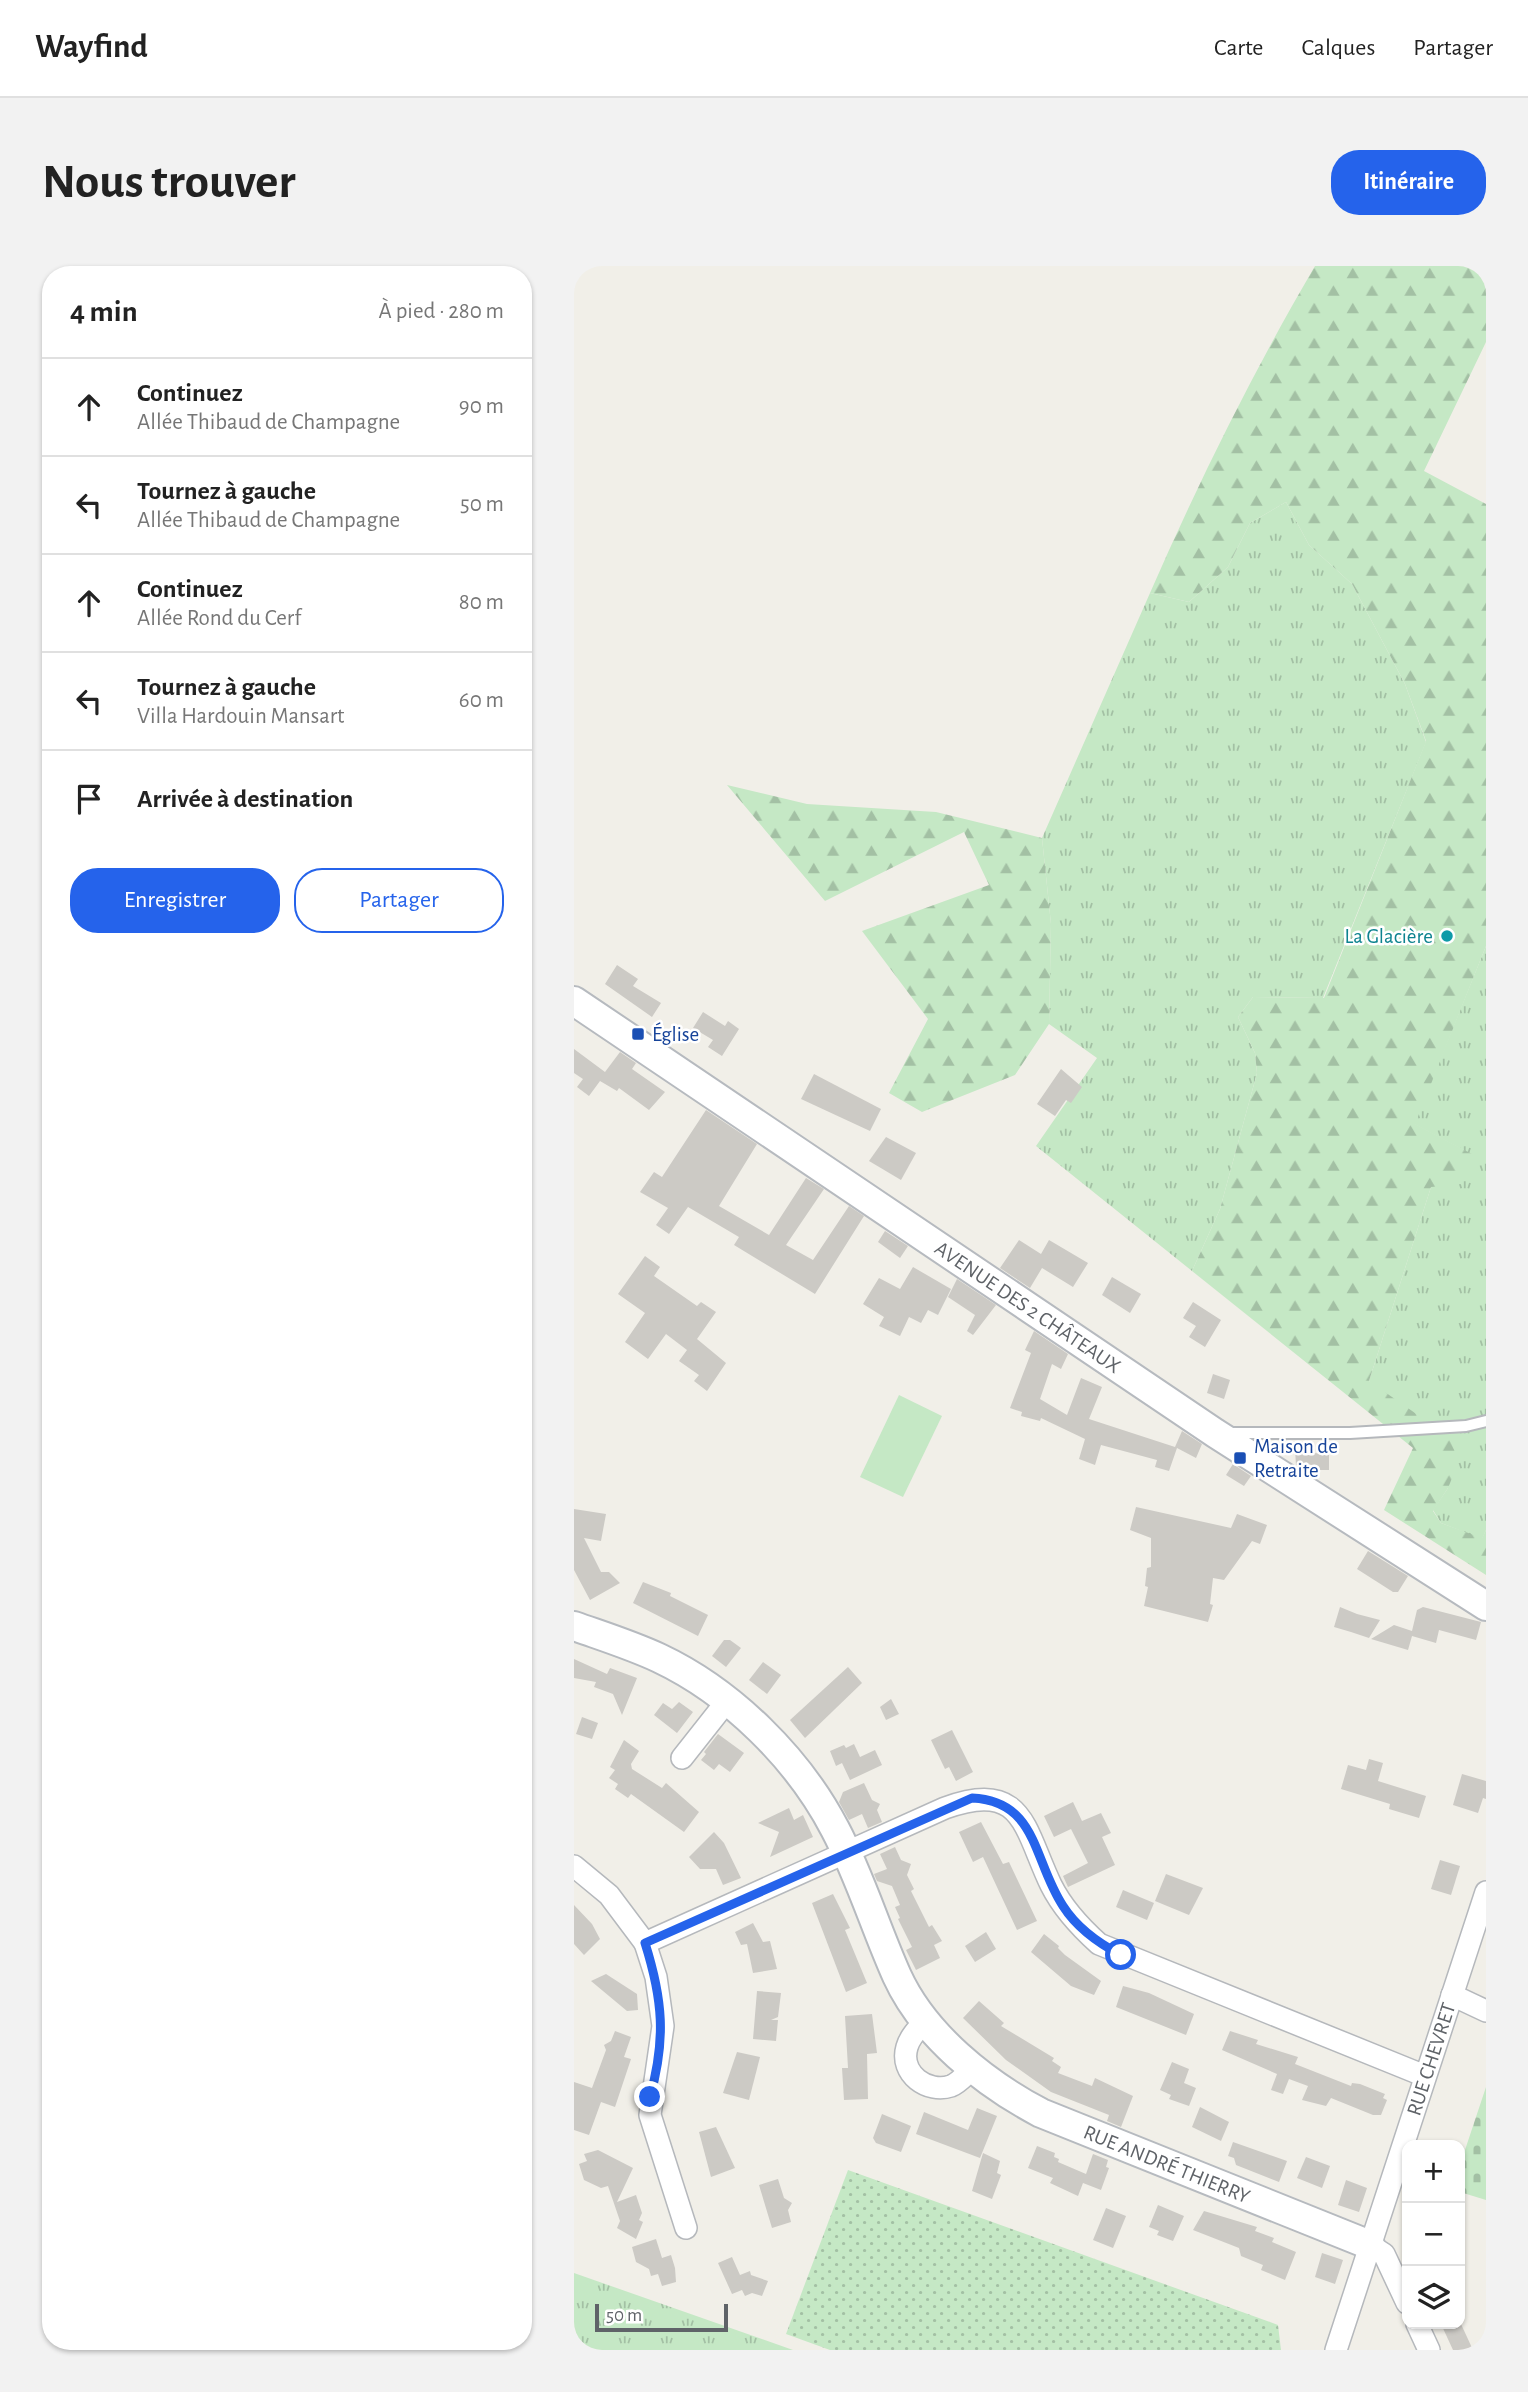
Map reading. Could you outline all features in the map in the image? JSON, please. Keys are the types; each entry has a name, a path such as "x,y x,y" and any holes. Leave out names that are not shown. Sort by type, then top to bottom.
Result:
{"main road":[{"name":"AVENUE DES 2 CHÂTEAUX","path":"574,1000 1215,1433 1486,1606"},
{"name":"RUE ANDRÉ THIERRY","path":"574,1626 660,1658 727,1701 796,1769 848,1853 898,1978 926,2020 972,2068 1007,2095 1041,2113 1370,2245"}],"street":[{"path":"682,1758 727,1701"},
{"path":"645,1943 954,1804 972,1798 993,1799 1007,1805 1021,1817 1064,1908 1099,1944 1426,2076"},
{"path":"574,1866 609,1895 645,1943 656,1978 663,2026 650,2115 686,2228"},
{"name":"RUE CHEVRET","path":"1340,2349 1370,2245 1486,1892"},
{"path":"1452,1994 1486,2011"},
{"path":"926,2020 906,2048 905,2060 912,2075 935,2089 954,2085 972,2068"},
{"path":"1370,2245 1384,2253 1402,2285"},
{"path":"1419,2329 1429,2350"}],"lane":[{"path":"1215,1433 1314,1435 1466,1426 1486,1421"}],"green space":[{"path":"1315,266 1486,266 1486,342 1424,471 1486,504 1486,946 1415,1124 1472,1154 1462,1184 1431,1187 1369,1381 1448,1436 1459,1461 1448,1488 1433,1511 1441,1523 1482,1538 1486,1530 1486,1575 1384,1510 1413,1448 1192,1271 1220,1209 1257,1073 1255,1053 1238,1017 1253,997 1324,998 1426,741 1405,684 1352,584 1309,545 1286,502 1250,523 1228,567 1189,602 1150,593 1228,427"},
{"path":"1286,502 1309,545 1352,584 1405,684 1426,742 1323,998 1253,997 1238,1017 1255,1053 1257,1073 1220,1209 1192,1271 1036,1146 1097,1058 1049,1024 1051,924 1042,838 1150,593 1189,602 1228,567 1250,523"},
{"path":"727,785 807,804 936,812 1042,838 1051,924 1049,1024 1015,1075 922,1112 889,1093 928,1019 862,931 989,885 964,832 825,901"},
{"path":"1486,946 1486,1530 1482,1539 1441,1523 1433,1510 1448,1488 1369,1381 1431,1187 1471,1154 1414,1124"},
{"path":"899,1395 942,1416 903,1497 860,1477"},
{"path":"1486,2087 1486,2200 1465,2194 1465,2150"},
{"path":"848,2170 1278,2325 1281,2350 830,2350 786,2334"},
{"path":"574,2273 793,2350 574,2350"}],"building":[{"path":"617,965 638,979 633,986 661,1003 652,1017 605,984"},
{"path":"703,1012 725,1026 728,1021 739,1029 722,1056 708,1047 713,1040 693,1028"},
{"path":"574,1049 605,1072 620,1052 636,1063 632,1069 665,1092 649,1110 619,1088 617,1091 600,1081 589,1096 577,1087 583,1079 574,1073"},
{"path":"1061,1069 1082,1087 1071,1103 1066,1100 1055,1116 1037,1104"},
{"path":"814,1074 881,1109 870,1131 801,1099"},
{"path":"706,1110 757,1144 719,1206 769,1235 806,1178 824,1189 786,1245 813,1260 849,1206 864,1216 815,1294 734,1245 739,1237 688,1207 669,1234 656,1225 668,1208 640,1192 654,1172 662,1177"},
{"path":"886,1137 916,1153 901,1180 869,1161"},
{"path":"885,1231 908,1246 900,1258 878,1242"},
{"path":"1019,1240 1041,1254 1049,1240 1088,1263 1073,1287 1042,1268 1030,1288 1000,1268"},
{"path":"645,1256 660,1267 654,1276 697,1306 701,1302 716,1312 697,1339 726,1363 707,1391 694,1381 699,1375 679,1361 687,1350 666,1334 648,1359 625,1342 645,1313 618,1294"},
{"path":"913,1267 951,1289 938,1315 928,1310 921,1323 909,1317 900,1336 879,1326 884,1317 863,1304 879,1278 900,1289"},
{"path":"1112,1277 1141,1294 1130,1313 1102,1295"},
{"path":"957,1279 996,1305 973,1335 967,1331 975,1315 948,1297"},
{"path":"1193,1302 1221,1320 1205,1347 1189,1337 1196,1326 1183,1318"},
{"path":"1034,1331 1068,1354 1061,1369 1052,1364 1040,1399 1067,1415 1081,1378 1102,1387 1089,1419 1175,1447 1182,1431 1202,1444 1196,1458 1177,1448 1169,1471 1155,1467 1157,1460 1101,1445 1095,1465 1079,1459 1085,1439 1041,1418 1040,1421 1021,1416 1022,1412 1010,1408 1031,1353 1025,1350"},
{"path":"1213,1374 1230,1380 1224,1399 1207,1393"},
{"path":"1295,1449 1313,1449 1313,1453 1329,1454 1329,1470 1306,1470 1306,1465 1296,1465"},
{"path":"1233,1464 1251,1476 1244,1486 1226,1475"},
{"path":"1136,1507 1231,1528 1237,1514 1267,1525 1260,1544 1252,1541 1224,1580 1213,1578 1210,1604 1213,1605 1208,1622 1144,1606 1148,1587 1145,1586 1147,1568 1151,1567 1151,1538 1130,1530"},
{"path":"574,1509 606,1514 601,1541 584,1538 601,1572 609,1572 620,1583 590,1600 574,1570"},
{"path":"1368,1551 1408,1576 1398,1592 1393,1592 1357,1569"},
{"path":"643,1582 671,1593 670,1596 708,1615 698,1636 633,1603"},
{"path":"1340,1607 1380,1620 1369,1638 1334,1627"},
{"path":"1423,1607 1481,1622 1476,1640 1439,1630 1436,1643 1412,1636 1408,1650 1371,1639 1394,1625 1412,1631 1417,1610"},
{"path":"724,1640 730,1640 741,1648 726,1667 712,1656"},
{"path":"574,1659 607,1674 610,1668 637,1678 622,1715 613,1694 594,1687 596,1682 574,1678"},
{"path":"763,1662 781,1675 767,1694 749,1680"},
{"path":"848,1667 862,1683 805,1738 790,1720"},
{"path":"891,1699 899,1714 886,1720 880,1707"},
{"path":"679,1702 693,1712 677,1733 654,1715 663,1703 672,1709"},
{"path":"582,1717 598,1723 592,1739 576,1734"},
{"path":"952,1730 973,1772 956,1781 949,1767 945,1769 931,1740"},
{"path":"718,1734 744,1753 730,1772 719,1764 714,1770 701,1760"},
{"path":"624,1740 639,1751 631,1764 632,1769 662,1788 666,1783 699,1812 684,1832 631,1794 628,1798 615,1789 618,1784 609,1778 615,1770 610,1767"},
{"path":"854,1744 860,1757 875,1750 882,1765 850,1780 842,1763 836,1766 830,1751"},
{"path":"1369,1759 1383,1763 1378,1781 1426,1796 1419,1818 1389,1809 1390,1804 1341,1789 1348,1765 1366,1770"},
{"path":"1462,1774 1486,1781 1486,1799 1483,1798 1478,1813 1453,1805"},
{"path":"864,1783 872,1800 880,1804 877,1810 882,1822 868,1828 862,1814 849,1820 839,1802 843,1792"},
{"path":"1073,1802 1082,1821 1101,1813 1111,1833 1102,1837 1115,1865 1068,1887 1063,1876 1088,1863 1071,1829 1054,1837 1044,1816"},
{"path":"789,1808 794,1820 803,1815 813,1837 770,1857 779,1832 758,1823"},
{"path":"981,1822 1003,1864 1009,1862 1037,1921 1017,1930 983,1857 973,1862 959,1832"},
{"path":"714,1832 724,1843 741,1878 723,1885 716,1869 700,1869 689,1857"},
{"path":"895,1847 901,1860 911,1864 907,1875 914,1889 911,1891 929,1927 932,1925 942,1941 934,1945 940,1958 916,1970 906,1950 912,1947 898,1919 900,1918 895,1907 900,1905 892,1886 877,1881 874,1874 887,1869 880,1854"},
{"path":"1440,1860 1460,1866 1451,1895 1431,1889"},
{"path":"1166,1874 1203,1888 1189,1915 1155,1901"},
{"path":"1123,1890 1154,1903 1147,1920 1116,1907"},
{"path":"833,1894 850,1928 845,1930 867,1983 846,1992 812,1903"},
{"path":"574,1905 592,1924 600,1939 584,1955 574,1944"},
{"path":"753,1923 763,1942 770,1941 777,1969 753,1973 747,1944 741,1945 735,1932"},
{"path":"986,1932 996,1949 975,1962 965,1946"},
{"path":"1044,1934 1059,1946 1065,1955 1101,1981 1094,1995 1071,1986 1031,1952"},
{"path":"606,1974 637,1994 638,2010 627,2011 591,1981"},
{"path":"1123,1986 1149,1993 1194,2014 1186,2035 1116,2007"},
{"path":"757,1991 781,1993 778,2017 771,2020 778,2020 776,2041 753,2039"},
{"path":"979,2001 1004,2023 1001,2026 1054,2058 1052,2061 1061,2067 1058,2073 1092,2086 1095,2078 1133,2096 1121,2127 1107,2121 1109,2115 1051,2092 1006,2060 963,2018"},
{"path":"872,2014 877,2053 867,2054 868,2099 844,2100 842,2068 848,2068 845,2016"},
{"path":"615,2031 631,2037 624,2057 631,2059 615,2107 601,2102 589,2135 574,2130 574,2082 592,2088 606,2050 604,2045 611,2041"},
{"path":"1230,2031 1258,2040 1256,2044 1298,2057 1295,2064 1351,2086 1352,2083 1360,2084 1385,2094 1383,2098 1387,2100 1381,2115 1373,2115 1331,2098 1326,2106 1302,2100 1308,2086 1289,2079 1283,2094 1271,2090 1277,2074 1222,2050"},
{"path":"737,2052 760,2057 749,2100 723,2093"},
{"path":"1172,2062 1189,2069 1184,2083 1196,2088 1189,2106 1169,2099 1171,2095 1160,2090"},
{"path":"1200,2107 1229,2122 1221,2141 1192,2127"},
{"path":"977,2108 997,2116 980,2158 916,2134 924,2112 968,2130"},
{"path":"882,2114 911,2126 901,2152 876,2143 873,2138"},
{"path":"716,2127 735,2168 711,2177 699,2132"},
{"path":"1233,2142 1287,2161 1279,2182 1236,2165 1234,2158 1228,2156"},
{"path":"1037,2146 1055,2153 1054,2157 1059,2159 1058,2162 1086,2174 1093,2154 1108,2160 1106,2167 1109,2168 1101,2190 1083,2183 1078,2196 1050,2183 1053,2178 1028,2168"},
{"path":"598,2150 633,2168 617,2202 636,2195 642,2213 639,2220 643,2222 636,2239 617,2228 620,2221 608,2186 601,2188 584,2180 579,2164 587,2161 584,2154"},
{"path":"983,2153 1000,2161 997,2173 1001,2175 992,2199 972,2191"},
{"path":"1306,2157 1330,2166 1322,2188 1297,2178"},
{"path":"778,2179 784,2198 792,2203 788,2210 791,2222 772,2228 759,2185"},
{"path":"1346,2180 1367,2188 1359,2212 1338,2205"},
{"path":"1158,2205 1184,2216 1173,2241 1157,2235 1159,2231 1149,2227"},
{"path":"1106,2208 1126,2216 1113,2248 1093,2240"},
{"path":"1204,2211 1257,2227 1255,2231 1274,2238 1272,2242 1296,2252 1285,2280 1261,2270 1263,2265 1241,2256 1239,2248 1193,2230"},
{"path":"656,2239 662,2258 671,2255 676,2282 662,2286 658,2274 651,2276 649,2269 636,2262 632,2247"},
{"path":"1322,2253 1343,2260 1335,2284 1315,2277"},
{"path":"732,2257 740,2275 750,2271 751,2275 768,2281 762,2296 752,2293 745,2296 742,2290 732,2294 718,2263"},
{"path":"1443,2329 1463,2329 1473,2350 1453,2350"}],"place":[{"name":"La Glacière","path":"1447,936"},
{"name":"Église","path":"638,1034"},
{"name":"Maison de Retraite","path":"1240,1458"}],"route":[{"path":"650,2097 659,2064 663,2026 656,1978 645,1943 972,1798 993,1799 1007,1805 1021,1817 1051,1886 1064,1908 1099,1944 1121,1955"}]}
